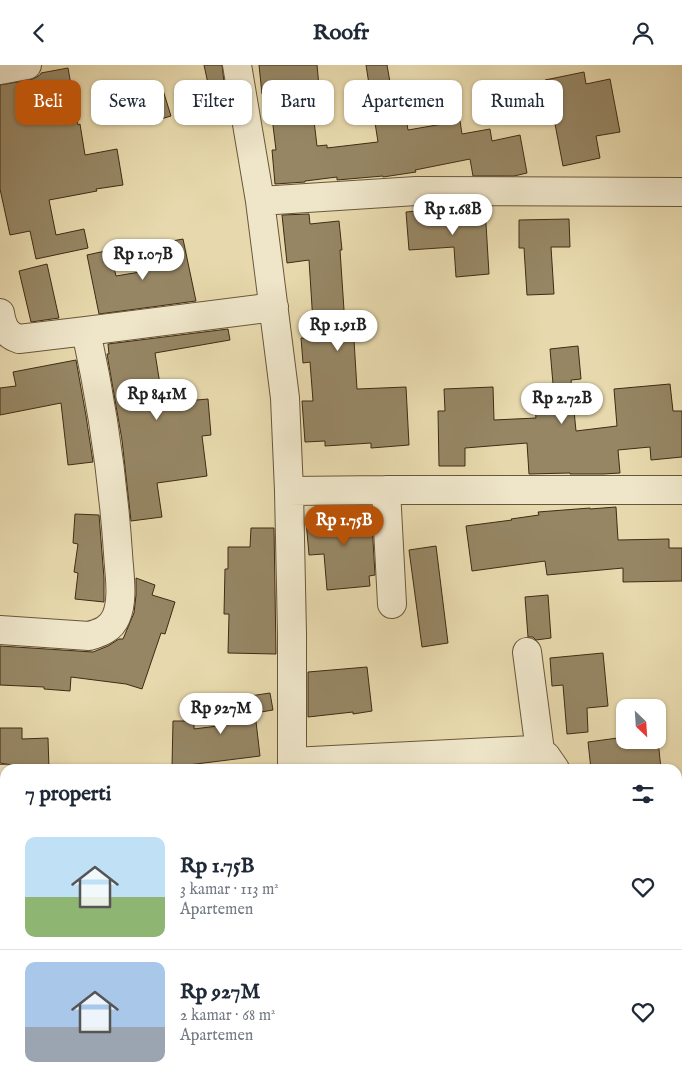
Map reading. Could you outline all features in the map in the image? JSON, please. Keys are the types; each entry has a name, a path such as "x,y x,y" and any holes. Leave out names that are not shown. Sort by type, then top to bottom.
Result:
{"street":[{"path":"0,71 27,65"},
{"path":"237,65 260,201 286,398 292,634 292,764"},
{"path":"260,201 416,191 682,192"},
{"path":"0,319 4,330 9,335 19,339 274,307"},
{"path":"0,630 89,636 107,629 116,617 119,607 120,585 114,506 97,383 86,331"},
{"path":"289,491 386,489 682,490"},
{"path":"386,489 392,604"},
{"path":"527,653 548,760"},
{"path":"309,764 531,751 548,760"}],"building":[{"path":"204,65 222,65 224,80 207,80"},
{"path":"259,65 317,65 318,80 262,80 262,94"},
{"path":"366,65 387,65 390,80 368,80"},
{"path":"68,68 70,80 30,80 41,73"},
{"path":"584,72 586,84 610,79 620,132 596,136 600,158 563,166 555,125 563,125 563,80 545,80"},
{"path":"15,82 15,125 80,125 85,155 117,149 123,185 49,200 56,235 84,229 88,248 36,259 30,231 10,235 0,189 0,85"},
{"path":"164,93 171,116 164,118"},
{"path":"273,125 315,125 317,146 327,145 327,148 378,142 375,125 407,125 408,130 437,125 461,125 462,134 490,129 492,141 520,135 527,173 514,176 473,176 470,159 415,170 416,172 383,177 337,180 337,177 275,184 272,150 276,150"},
{"path":"451,207 485,207 489,274 456,277 454,247 409,250 406,212"},
{"path":"309,214 310,224 339,221 346,340 354,340 357,389 406,387 409,445 371,448 371,443 325,446 325,441 305,442 302,401 313,401 310,362 303,363 301,338 314,338 309,260 287,263 282,215"},
{"path":"569,219 570,247 551,247 554,294 527,295 524,248 519,248 519,220"},
{"path":"183,239 196,301 99,314 87,255 110,250 116,276 152,270 150,262 159,261 156,244"},
{"path":"47,264 59,318 31,322 19,271"},
{"path":"228,329 230,340 155,353 163,403 208,399 211,435 202,436 207,476 157,483 162,517 131,521 122,440 107,354 109,354 108,344"},
{"path":"578,346 581,379 571,380 576,431 617,426 614,389 670,384 673,411 682,411 682,457 651,460 650,447 618,450 620,473 529,474 527,443 465,448 465,466 439,466 438,411 445,411 444,389 493,387 494,420 536,418 533,386 553,384 550,349"},
{"path":"76,360 93,462 68,465 61,403 0,415 0,388 16,386 13,372"},
{"path":"371,507 375,575 369,576 370,586 327,590 324,554 309,555 306,520 335,517 334,510"},
{"path":"616,507 618,540 669,539 669,548 682,548 682,581 623,582 623,568 547,575 545,561 472,571 466,526 539,515 538,512"},
{"path":"75,514 99,515 104,602 75,599 78,573 74,572 78,544 73,543"},
{"path":"251,528 274,528 276,654 228,653 229,614 224,614 225,569 228,569 228,547 250,547"},
{"path":"436,546 448,643 422,647 409,550"},
{"path":"136,578 155,585 152,595 175,602 165,634 161,633 142,689 126,684 71,677 70,691 44,689 44,687 0,685 0,646 93,652 119,639 123,639 134,613"},
{"path":"548,595 551,638 536,640 533,637 528,637 525,597"},
{"path":"603,653 608,706 587,708 588,732 567,734 563,685 552,686 550,658"},
{"path":"367,667 372,711 308,717 308,672"},
{"path":"270,693 273,710 255,713 260,756 196,764 172,764 173,721 194,721 194,729 233,724 230,699"},
{"path":"0,728 22,728 22,739 48,738 49,764 0,763"},
{"path":"616,738 616,749 659,749 660,764 590,764 588,742"}]}
